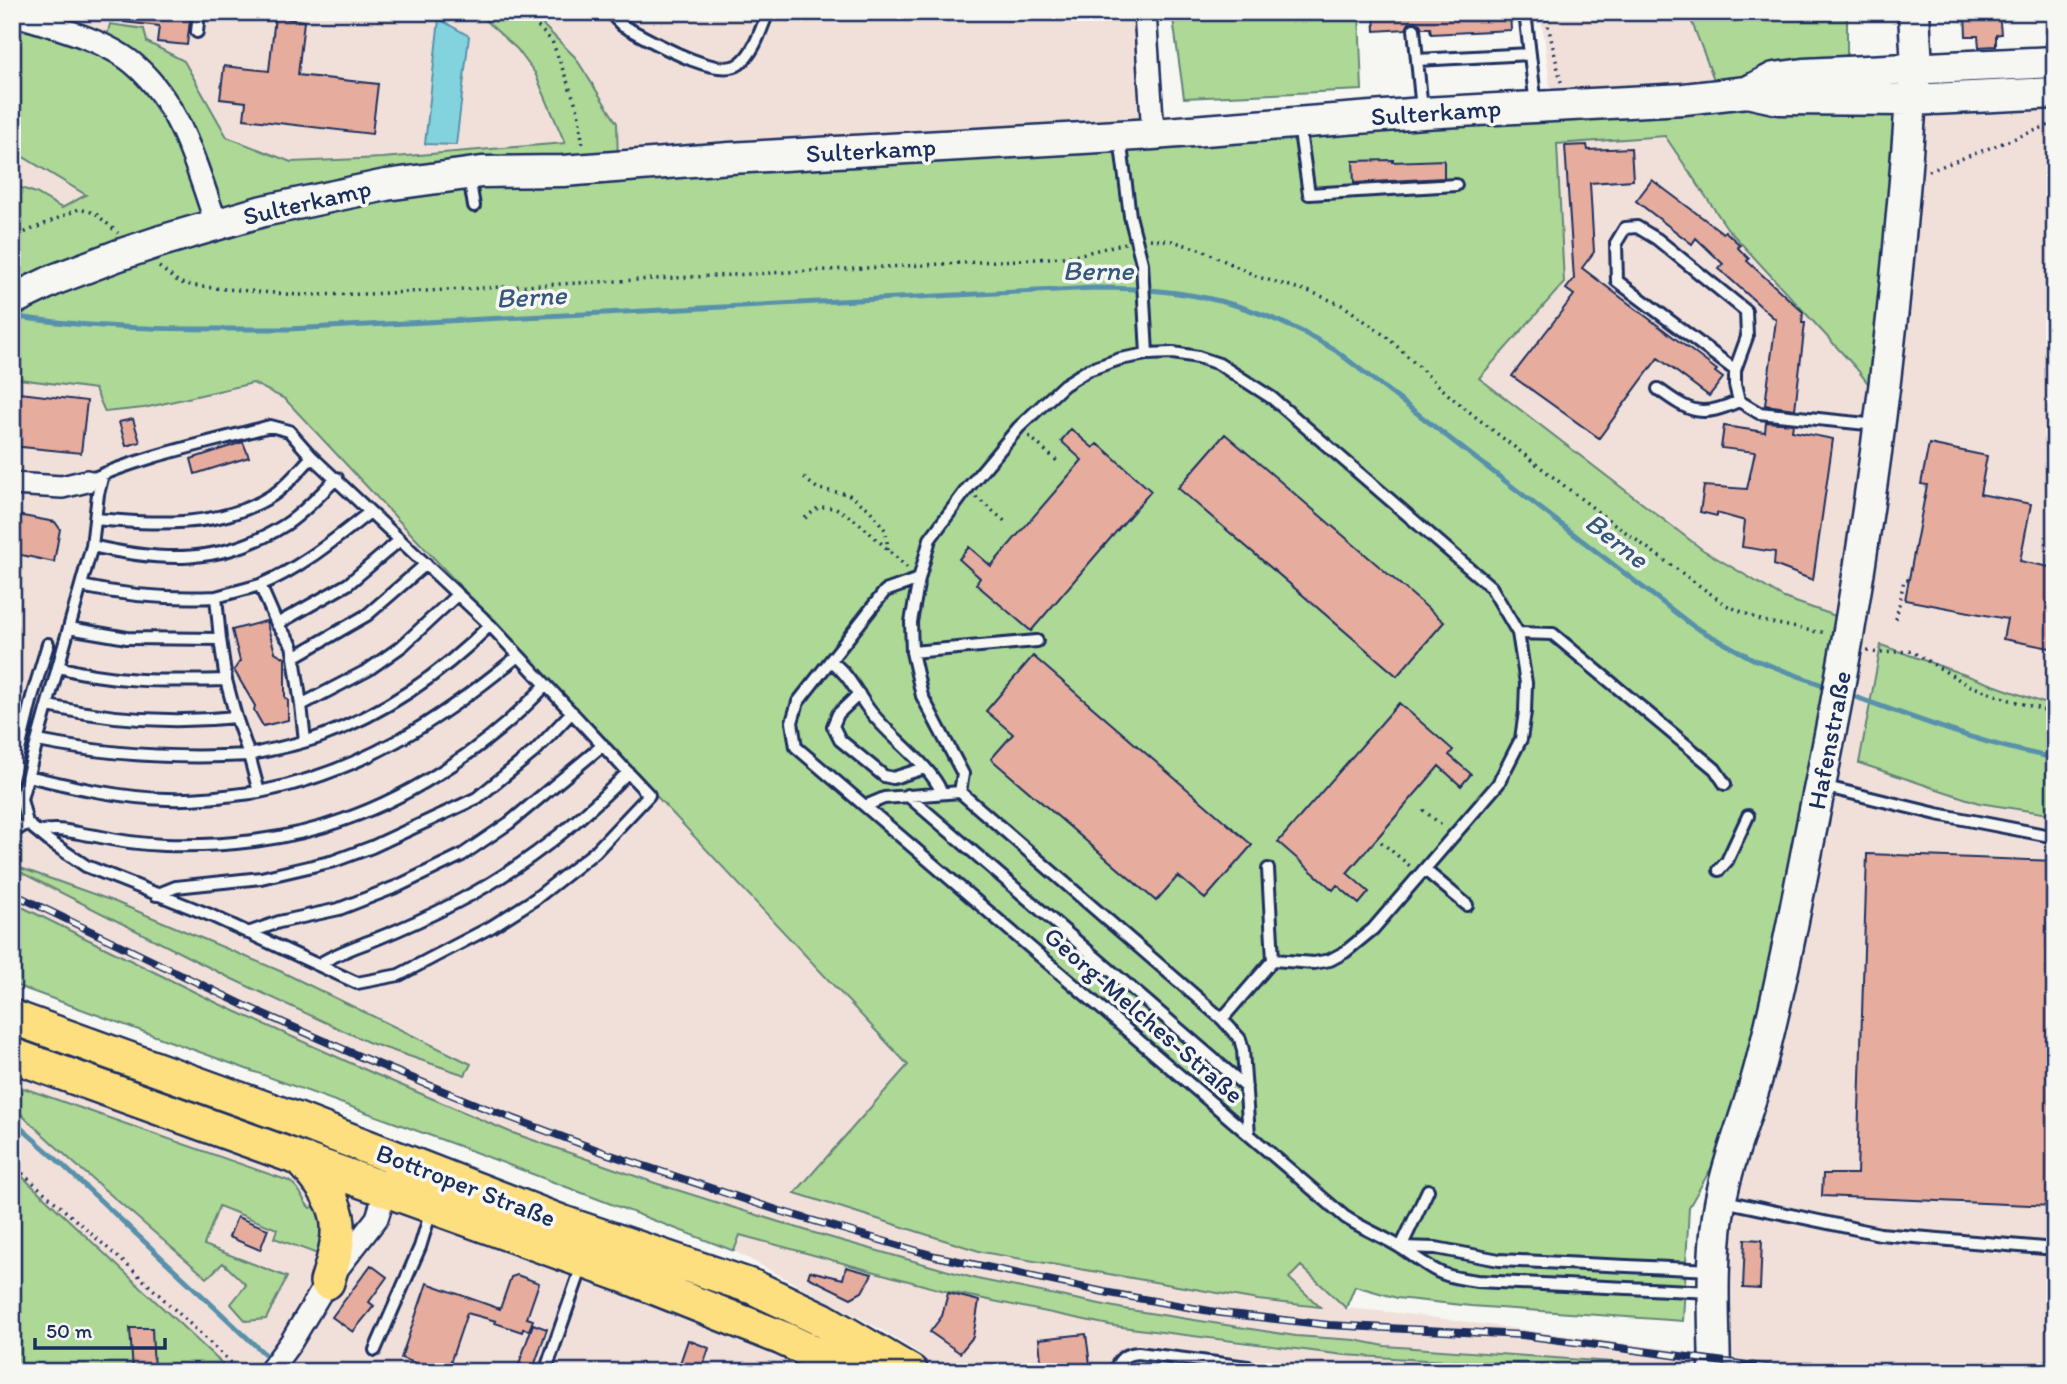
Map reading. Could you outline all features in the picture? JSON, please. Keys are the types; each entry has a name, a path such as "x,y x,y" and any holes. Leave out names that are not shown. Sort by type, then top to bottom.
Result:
{"main road":[{"name":"Bottroper Straße","path":"12,1017 398,1157 566,1224 753,1287 823,1320 911,1372"},
{"name":"Bottroper Straße","path":"12,1055 433,1205 720,1312 837,1367"},
{"path":"299,1157 322,1182 339,1218 337,1250 327,1282"}],"street":[{"path":"1145,12 1153,134"},
{"name":"Hafenstraße","path":"1902,12 1910,68"},
{"name":"Hafenstraße","path":"1716,1372 1715,1281 1721,1200 1763,1054 1820,785 1849,631 1879,425 1905,180 1914,12"},
{"path":"12,14 74,33 135,65 172,109 216,223"},
{"name":"Sulterkamp","path":"1747,92 1774,78 1846,71 2055,62"},
{"name":"Sulterkamp","path":"14,299 121,246 158,252 216,223 386,185 468,174 735,165 1423,113 1684,99 1747,92 1779,99 1911,100 2055,93"},
{"path":"12,484 62,487 95,477"},
{"path":"269,1372 291,1342 327,1282 377,1218 398,1157"}],"lane":[{"path":"197,32 199,12"},
{"path":"612,12 623,26 708,67 724,69 738,65 749,54 768,12"},
{"path":"1525,12 1530,54 1550,105"},
{"path":"1413,29 1423,113"},
{"path":"1417,60 1530,54"},
{"path":"1298,122 1309,194 1456,185"},
{"path":"1120,135 1130,216 1142,263 1147,354"},
{"path":"468,174 474,206"},
{"path":"1735,370 1618,282 1616,243 1625,229 1637,227 1657,239 1746,311 1747,337 1735,370 1739,401 1759,413 1879,425"},
{"path":"960,792 963,774 922,696 912,652 911,622 930,539 967,489 1019,428 1064,385 1088,370 1120,359 1147,354 1173,353 1219,364 1272,398 1491,587 1518,633 1526,683 1521,739 1498,784 1373,929 1345,952 1330,960 1314,963 1273,960"},
{"path":"1658,389 1681,405 1702,412 1718,410 1739,401"},
{"path":"270,426 289,431 312,457 491,625 649,795 595,852 535,899 491,927 399,975 357,983 210,915 86,866 27,823 21,799 92,546 95,477 270,426"},
{"path":"95,519 157,524 216,518 249,508 276,493 312,457"},
{"path":"92,546 126,554 164,557 194,558 225,552 249,544 286,524 337,478"},
{"path":"81,586 137,596 174,599 216,597 282,576 370,512"},
{"path":"277,624 348,584 400,540"},
{"path":"293,657 367,615 426,564"},
{"name":"Georg-Melches-Straße","path":"919,579 885,591 798,702 792,722 796,747 1345,1217 1370,1233 1401,1247 1430,1270 1460,1279 1715,1281"},
{"path":"260,585 277,624 292,645 305,741"},
{"path":"301,705 368,670 402,646 458,594"},
{"path":"216,597 226,680 259,792"},
{"path":"38,741 159,757 202,758 249,755 305,741 359,720 414,688 455,658 491,625"},
{"path":"69,628 127,638 220,639"},
{"path":"1518,633 1553,634 1715,769 1725,784"},
{"path":"912,652 1037,641"},
{"path":"12,779 48,644"},
{"path":"28,776 113,794 165,799 209,798 285,787 337,771 399,741 443,715 518,656"},
{"path":"830,661 841,668 889,734 936,779 942,793"},
{"path":"59,667 78,673 129,681 226,680"},
{"path":"38,832 55,828 132,842 204,844 266,838 343,820 422,783 453,763 528,704 546,685"},
{"path":"859,694 838,714 833,726 840,740 884,776 893,778 925,768"},
{"path":"48,706 127,719 175,722 236,716"},
{"path":"156,895 176,887 261,878 334,861 372,847 477,798 536,751 572,712"},
{"path":"248,933 279,922 339,909 398,886 462,855 509,823 603,745"},
{"path":"318,965 335,954 376,939 459,901 525,862 593,808 628,772"},
{"path":"1820,785 1937,814 2055,837"},
{"path":"866,806 884,798 960,792 1222,1019 1240,1039 1249,1135"},
{"path":"906,795 1245,1087"},
{"path":"1719,870 1727,861 1748,816"},
{"path":"12,833 27,823"},
{"path":"1222,1019 1273,960 1268,869"},
{"path":"1424,870 1467,905"},
{"path":"1401,1247 1428,1190"},
{"path":"1721,1200 1880,1234 2055,1249"},
{"path":"375,1350 420,1247 433,1205"},
{"name":"Georg-Melches-Straße","path":"1401,1247 1436,1248 1479,1257 1715,1281"},
{"path":"545,1372 584,1261"},
{"path":"1114,1372 1118,1361 1127,1354 1138,1353 1248,1367 1258,1372"}],"path":[{"path":"523,12 552,41 562,65 578,110 585,169"},
{"path":"1545,12 1560,76 1550,105"},
{"path":"1905,180 2055,123"},
{"path":"12,238 79,209 95,214 121,246"},
{"path":"158,252 174,279 193,286 298,295 369,294 1037,260 1073,256 1154,238 1192,246 1258,277 1311,292 1344,306 1388,338 1477,418 1602,515 1726,605 1747,616 1775,624 1816,632 1849,631 1866,651 1911,651 1968,685 2055,713"},
{"path":"1019,428 1058,462"},
{"path":"804,478 818,489 848,494 869,509 886,531 888,551"},
{"path":"967,489 1007,523"},
{"path":"805,517 819,507 836,508 858,523 919,579"},
{"path":"1896,619 1904,580 1909,580"},
{"path":"1423,810 1433,818"},
{"path":"1381,842 1399,857"},
{"path":"12,1164 137,1274 241,1372"}],"shaded area":[{"path":"20,12 476,12 517,49 535,73 565,142 382,158 291,162 227,137 184,61 147,42 105,44"},
{"path":"530,12 1142,12 1151,132 618,165"},
{"path":"1539,12 1688,12 1720,95 1552,102"},
{"path":"2034,100 2055,109 2055,1372 1725,1372 1719,1245 1822,786 1912,101"},
{"path":"1665,136 1727,228 1856,368 1880,399 1850,621 1784,598 1703,550 1478,378 1564,283 1557,144"},
{"path":"12,154 25,158 86,195 62,208 36,193 12,185"},
{"path":"12,378 95,389 105,412 144,408 253,383 285,399 909,1065 795,1193 982,1252 1258,1300 1319,1307 1289,1278 1301,1266 1346,1308 1697,1353 1697,1368 1386,1346 1399,1358 1665,1372 938,1372 920,1354 880,1329 734,1251 739,1235 945,1291 1114,1326 1258,1346 1371,1356 1355,1340 1296,1336 1124,1309 977,1279 811,1232 658,1184 510,1132 375,1074 217,1003 12,901 12,868 230,978 471,1064 280,971 113,901 12,865"},
{"path":"12,1059 311,1171 826,1372 12,1372"}],"green space":[{"path":"476,12 530,12 575,57 617,123 618,165 218,220 175,109 105,44 110,24 144,29 147,42 184,61 227,137 291,162 382,158 565,143 535,73 517,49"},
{"path":"1172,12 1359,12 1362,90 1184,98"},
{"path":"1688,12 1847,12 1847,70 1720,95"},
{"path":"12,18 50,30 133,69 169,112 212,221 12,285 12,185 36,193 62,208 86,195 25,158 12,154"},
{"path":"1909,102 1880,399 1856,368 1727,228 1665,136 1557,144 1564,283 1479,378 1703,550 1784,598 1850,621 1742,1114 1689,1207 1683,1321 1471,1306 1397,1298 1355,1286 1346,1308 1301,1266 1289,1278 1320,1307 1258,1300 982,1252 795,1193 908,1065 285,399 253,383 144,408 105,412 95,389 12,378 12,302 386,186 1421,116"},
{"path":"1881,645 2055,707 2055,815 1979,803 1859,763"},
{"path":"12,865 113,901 280,971 471,1064 465,1075 370,1043 230,978 12,868"},
{"path":"12,902 217,1003 510,1132 658,1184 811,1232 977,1279 1124,1309 1296,1336 1355,1340 1385,1346 1697,1368 1699,1372 1344,1355 1114,1326 945,1291 740,1235 734,1251 459,1146 12,984"},
{"path":"12,1029 358,1152 354,1163 12,1041"},
{"path":"12,1084 289,1181 310,1208 318,1206 327,1211 320,1255 274,1238 277,1229 219,1206 204,1245 287,1277 266,1319 246,1321 231,1304 246,1285 223,1263 207,1278 12,1106"},
{"path":"12,1167 229,1370 12,1372"}],"water":[{"path":"439,19 469,36 456,145 425,144"}],"building":[{"path":"124,12 191,12 187,45 157,42 159,26 124,22"},
{"path":"1374,12 1510,12 1511,30 1431,34 1430,28 1422,28 1414,21 1409,23 1406,29 1375,31"},
{"path":"1965,12 1999,12 2001,34 1996,35 1996,46 1979,47 1978,36 1966,36"},
{"path":"275,17 304,21 298,75 378,84 372,134 244,119 246,102 220,99 224,66 269,71"},
{"path":"1587,145 1588,150 1631,148 1633,180 1590,183 1594,252 1582,268 1717,370 1715,372 1723,378 1709,396 1658,358 1599,438 1512,376 1574,295 1566,289 1574,279 1565,146"},
{"path":"1444,160 1444,178 1354,183 1353,161"},
{"path":"1652,180 1723,233 1725,231 1740,245 1737,247 1749,259 1747,261 1803,312 1802,323 1805,323 1795,409 1765,405 1776,320 1718,268 1723,264 1696,238 1692,244 1636,201"},
{"path":"12,392 87,401 81,453 12,446"},
{"path":"133,419 140,442 126,446 119,422"},
{"path":"1766,422 1793,424 1792,431 1833,439 1813,580 1774,565 1775,552 1742,547 1745,521 1717,513 1717,516 1700,512 1704,486 1747,489 1755,452 1721,448 1724,426 1765,432"},
{"path":"1071,429 1093,448 1097,444 1103,448 1151,491 1031,631 976,584 980,578 959,559 969,547 991,566 1082,460 1061,441"},
{"path":"1225,434 1444,622 1397,676 1178,488"},
{"path":"243,442 249,457 195,474 191,459"},
{"path":"1929,444 1987,456 1980,494 2031,504 2020,561 2055,568 2055,649 2003,639 2007,619 1905,600 1927,485 1921,484"},
{"path":"12,514 55,522 60,529 54,562 12,553"},
{"path":"266,621 275,652 285,658 288,720 263,726 234,670 240,661 232,630"},
{"path":"1033,656 1252,845 1205,899 1178,876 1156,901 991,759 1013,734 986,711"},
{"path":"1399,703 1453,750 1449,755 1471,774 1461,786 1439,766 1347,873 1369,892 1359,904 1337,885 1333,890 1278,842"},
{"path":"1867,854 2055,861 2055,1206 1822,1196 1823,1174 1857,1174"},
{"path":"237,1217 268,1229 260,1250 229,1237"},
{"path":"1745,1239 1762,1240 1760,1289 1743,1288"},
{"path":"371,1265 387,1277 369,1302 374,1306 353,1332 332,1317"},
{"path":"846,1267 872,1274 862,1292 851,1298 808,1277 810,1271 843,1279"},
{"path":"517,1275 539,1283 527,1318 533,1320 529,1330 523,1329 522,1332 467,1313 447,1372 401,1358 427,1283 500,1309 511,1277"},
{"path":"948,1293 979,1301 973,1337 960,1353 930,1332 942,1316"},
{"path":"533,1324 547,1329 532,1372 516,1372"},
{"path":"130,1328 152,1328 154,1372 133,1372"},
{"path":"1086,1334 1091,1372 1042,1372 1039,1339"},
{"path":"688,1340 709,1348 701,1372 677,1372"}],"waterway":[{"name":"Berne","path":"12,316 115,327 289,329 1095,288 1160,291 1220,301 1277,320 1335,350 1693,626 1753,659 1828,687"},
{"name":"Berne","path":"1847,694 1975,738 2055,758"},
{"path":"12,1120 271,1360"}],"railway":[{"path":"12,893 250,1008 477,1105 608,1154 780,1211 935,1256 1104,1292 1221,1313 1329,1325 1522,1335 1800,1372"}]}
